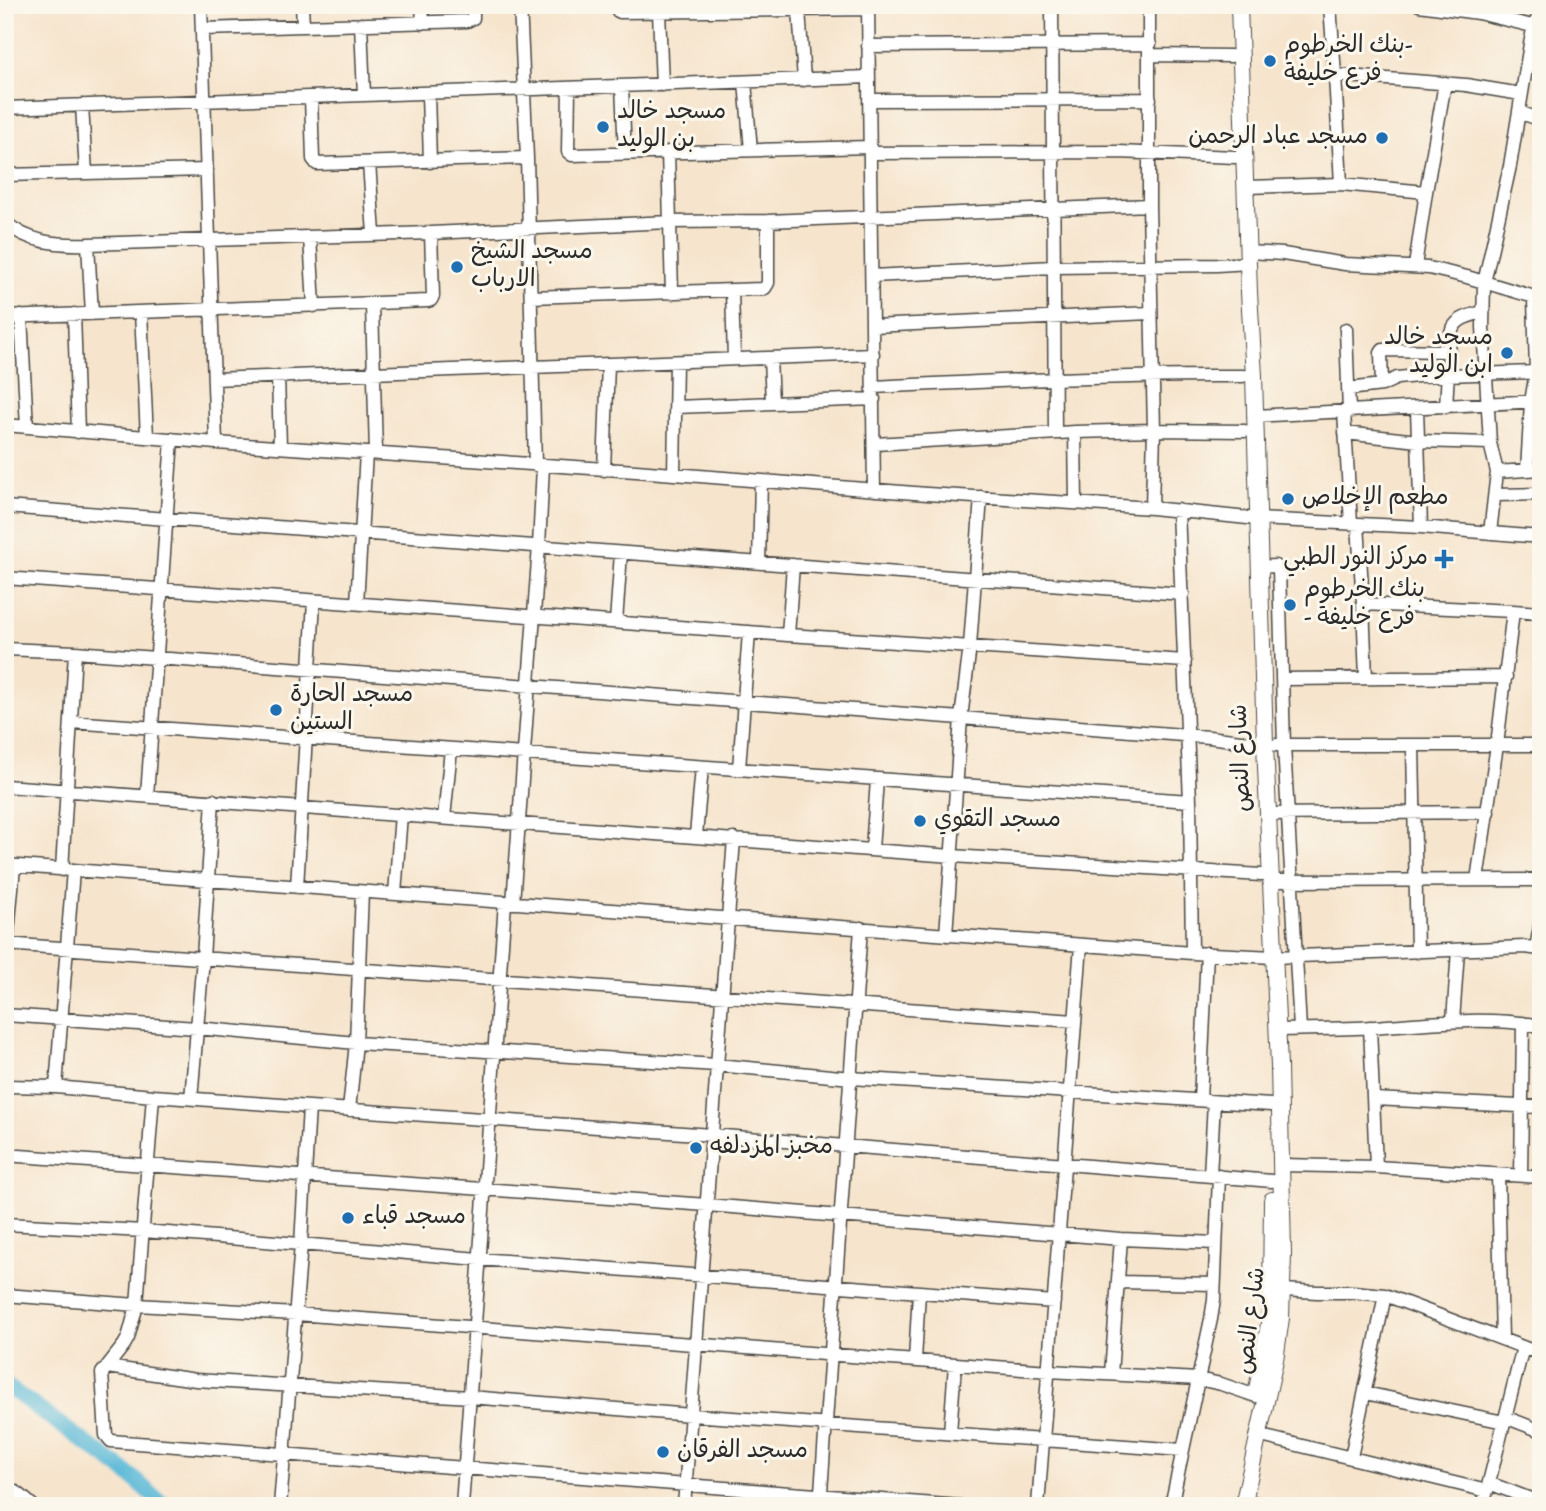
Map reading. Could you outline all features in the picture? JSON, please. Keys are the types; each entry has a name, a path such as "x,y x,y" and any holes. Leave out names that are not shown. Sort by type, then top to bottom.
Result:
{"main road":[{"name":"شارع النص","path":"1229,5 1231,56 1246,187 1243,376 1252,518 1269,957 1272,1181 1270,1311 1240,1504"},
{"name":"شارع النص","path":"1239,5 1239,134 1235,157 1245,260 1254,416 1252,518 1262,616 1260,744 1268,814 1266,878"},
{"name":"شارع النص","path":"1240,1504 1275,1360 1283,1290 1278,1030 1269,957"}],"street":[{"path":"201,5 216,443"},
{"path":"302,5 303,25"},
{"path":"422,5 423,23"},
{"path":"202,29 470,20 473,18 473,5"},
{"path":"463,1506 500,979 519,823 539,547 539,465 520,5"},
{"path":"618,5 620,12 868,7 874,490"},
{"path":"1052,5 1055,433"},
{"path":"1149,5 1150,313 1154,430 1152,508"},
{"path":"1330,5 1341,184"},
{"path":"1419,5 1539,22 1521,94 1510,166 1484,283 1490,443 1497,472 1490,533"},
{"path":"799,10 804,79"},
{"path":"659,12 662,85"},
{"path":"361,24 364,95"},
{"path":"868,46 1053,45 1231,56"},
{"path":"1335,75 1445,83 1521,94"},
{"path":"5,108 869,77"},
{"path":"745,82 751,150"},
{"path":"1415,266 1445,83"},
{"path":"622,86 625,153"},
{"path":"569,88 569,154 572,155 870,150 1149,153 1235,157"},
{"path":"428,93 430,162"},
{"path":"311,97 314,162 320,165 527,158"},
{"path":"869,100 1150,99"},
{"path":"82,105 86,173"},
{"path":"1519,113 1541,120"},
{"path":"668,152 672,293"},
{"path":"369,163 374,234"},
{"path":"5,175 207,170"},
{"path":"1246,187 1341,184 1426,192"},
{"path":"5,222 22,234 49,243 88,244 1149,205"},
{"path":"531,297 762,289 767,286 768,221"},
{"path":"5,317 431,300 431,233"},
{"path":"310,236 314,306"},
{"path":"88,244 92,314"},
{"path":"872,276 1245,260 1283,254 1345,264 1415,266 1448,272 1537,298 1534,470 1497,472"},
{"path":"732,291 734,359"},
{"path":"357,603 361,534 371,454 374,373 372,304"},
{"path":"141,312 147,437"},
{"path":"1446,407 1450,335 1455,324 1463,317 1483,312"},
{"path":"873,326 1150,313"},
{"path":"74,314 78,432"},
{"path":"21,316 27,427"},
{"path":"1346,329 1348,389 1345,433 1363,604 1366,678"},
{"path":"1382,385 1382,351 1449,351"},
{"path":"1417,351 1418,376"},
{"path":"214,379 873,354"},
{"path":"770,358 772,403"},
{"path":"674,474 676,362"},
{"path":"604,470 608,364"},
{"path":"1348,389 1382,385 1397,378 1418,376 1536,372"},
{"path":"278,376 280,447"},
{"path":"676,407 772,403 1054,378 1243,376"},
{"path":"1254,416 1536,402"},
{"path":"1417,409 1421,527"},
{"path":"5,425 216,443 1541,537"},
{"path":"875,444 1075,432 1245,431"},
{"path":"1075,432 1076,503"},
{"path":"1345,433 1418,441 1490,443"},
{"path":"147,796 172,439"},
{"path":"759,563 761,481"},
{"path":"1495,495 1541,494"},
{"path":"946,935 961,718 970,646 981,497"},
{"path":"5,507 1182,594"},
{"path":"1178,510 1188,736 1192,953"},
{"path":"616,622 621,553"},
{"path":"788,635 793,565"},
{"path":"1259,567 1275,566 1279,569 1284,746 1300,1029"},
{"path":"5,578 1185,661"},
{"path":"297,887 314,601"},
{"path":"1363,604 1541,613"},
{"path":"1477,880 1513,611"},
{"path":"1262,616 1280,616"},
{"path":"739,769 749,632"},
{"path":"5,649 961,718 1284,746 1541,745"},
{"path":"56,1087 67,949 67,790 75,652"},
{"path":"1282,678 1506,677"},
{"path":"71,722 1190,801"},
{"path":"1413,745 1417,952"},
{"path":"444,818 451,749"},
{"path":"696,836 702,767"},
{"path":"872,849 877,780"},
{"path":"5,786 952,856 1192,870 1292,881 1541,880"},
{"path":"191,1099 213,800"},
{"path":"1268,814 1488,813"},
{"path":"395,894 401,814"},
{"path":"684,1506 734,839"},
{"path":"1075,1021 6,944 10,866 1269,957 1538,948 1541,921"},
{"path":"349,1110 356,1043 362,891"},
{"path":"820,1500 861,929"},
{"path":"1038,1506 1081,945"},
{"path":"1453,1021 1458,950"},
{"path":"1200,1101 1207,953"},
{"path":"5,1016 197,1028 356,1043 717,1065 851,1078 1271,1105"},
{"path":"1278,1030 1453,1021 1541,1026"},
{"path":"1521,1176 1523,1023"},
{"path":"1370,1027 1376,1167"},
{"path":"5,1086 56,1087 191,1099 712,1135 1272,1181"},
{"path":"153,1096 136,1305 128,1338 121,1351 102,1373 106,1435 111,1441 686,1485 820,1500 961,1506"},
{"path":"1374,1098 1541,1107"},
{"path":"1171,1506 1211,1320 1216,1243 1214,1101"},
{"path":"280,1506 309,1107"},
{"path":"5,1155 707,1205 1121,1239 1216,1243"},
{"path":"1281,1165 1376,1167 1541,1177"},
{"path":"1498,1175 1502,1339"},
{"path":"5,1224 144,1231 1054,1303"},
{"path":"1111,1374 1121,1239"},
{"path":"1119,1282 1214,1284"},
{"path":"1283,1290 1385,1295 1541,1354"},
{"path":"915,1360 919,1292"},
{"path":"5,1295 296,1314 1049,1371 1198,1379 1256,1396"},
{"path":"1351,1457 1385,1295"},
{"path":"1483,1506 1523,1347"},
{"path":"950,1433 955,1364"},
{"path":"107,1367 187,1379 470,1397 1182,1450"},
{"path":"1364,1393 1505,1420 1541,1431"},
{"path":"1257,1435 1488,1487 1541,1503"},
{"path":"5,1486 33,1506"},
{"path":"1240,1504 1269,1506"}],"waterway":[{"path":"5,1385 125,1471 165,1506"}],"place":[{"name":"بنك الخرطوم- فرع خليفة","path":"1270,61"},
{"name":"مسجد خالد بن الوليد","path":"603,127"},
{"name":"مسجد عباد الرحمن","path":"1382,138"},
{"name":"مسجد الشيخ الارباب","path":"457,267"},
{"name":"مسجد خالد ابن الوليد","path":"1507,353"},
{"name":"مطعم الإخلاص","path":"1288,499"},
{"name":"مركز النور الطبي","path":"1444,559"},
{"name":"بنك الخرطوم - فرع خليفة","path":"1290,605"},
{"name":"مسجد الحارة الستين","path":"276,710"},
{"name":"مسجد التقوي","path":"920,821"},
{"name":"مخبز المزدلفه","path":"696,1148"},
{"name":"مسجد قباء","path":"348,1218"},
{"name":"مسجد الفرقان","path":"663,1452"}]}
